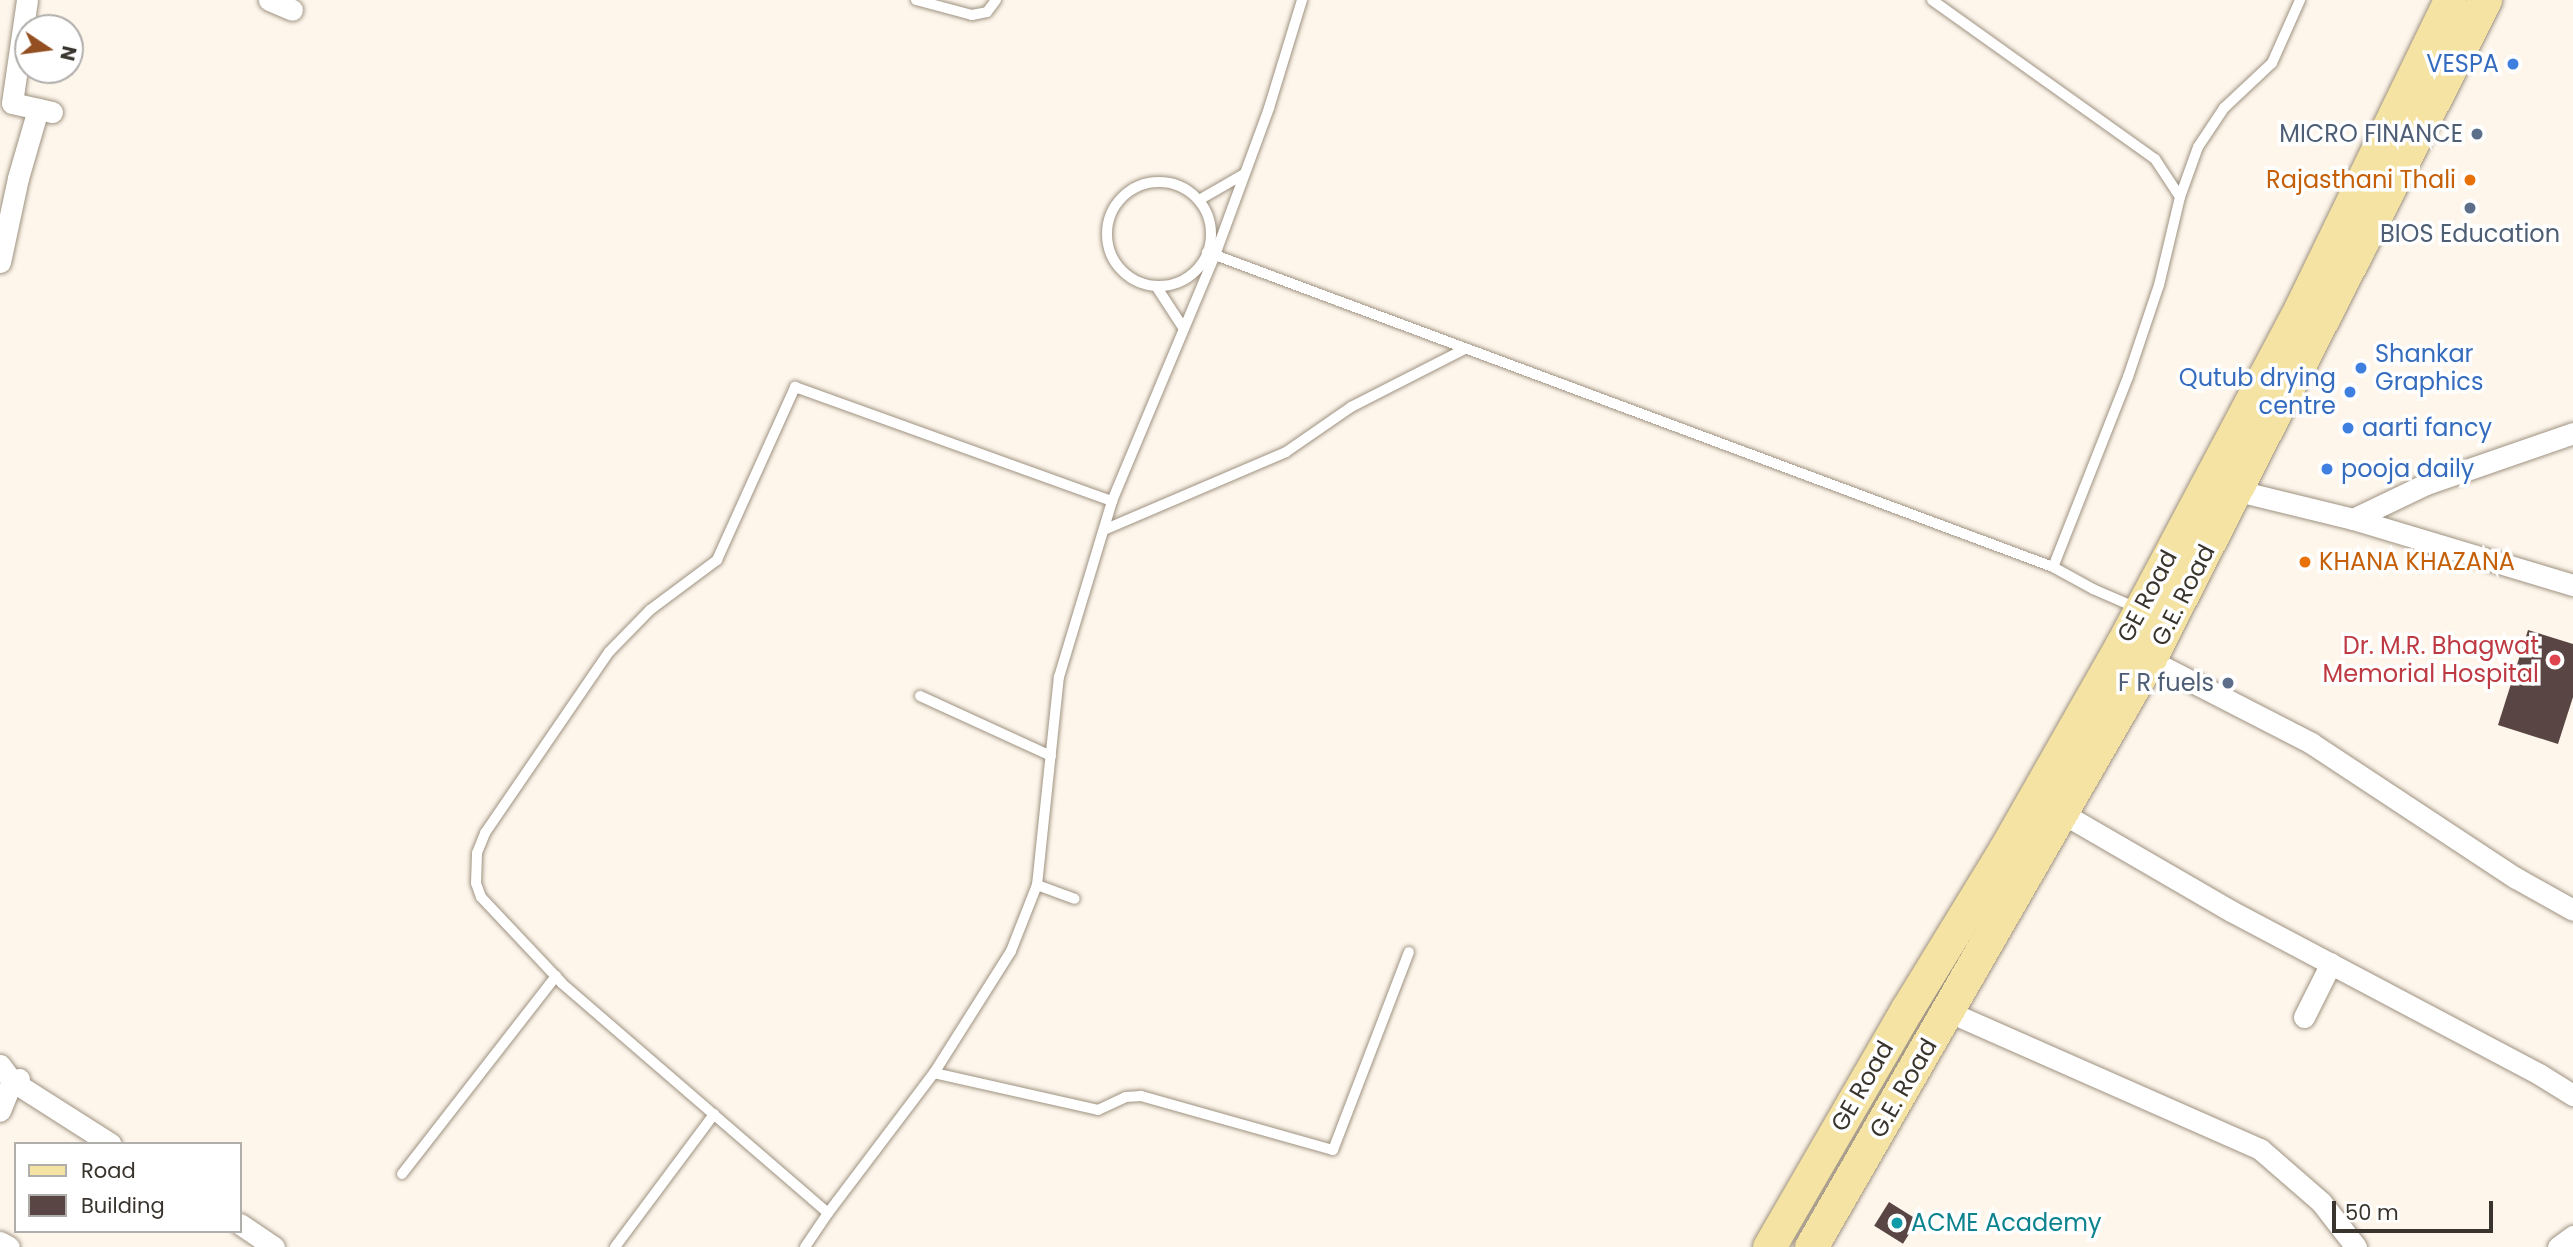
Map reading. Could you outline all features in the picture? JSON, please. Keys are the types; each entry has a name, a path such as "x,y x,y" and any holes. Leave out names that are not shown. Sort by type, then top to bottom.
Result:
{"main road":[{"name":"GE Road","path":"1769,1247 1907,1009 2005,849 2135,652 2140,609 2222,487 2301,307 2450,0"},
{"name":"G.E. Road","path":"1811,1247 2062,813 2135,652 2485,0"}],"street":[{"path":"0,262 45,110 6,102 27,0"},
{"path":"269,0 292,10"},
{"path":"2353,519 2426,484 2573,433"},
{"path":"2222,487 2353,519 2573,585"},
{"path":"2135,652 2311,743 2516,878 2573,910"},
{"path":"2062,813 2231,911 2539,1074 2573,1096"},
{"path":"2304,1017 2331,963"},
{"path":"1948,1011 2260,1149 2321,1202 2356,1247"},
{"path":"0,1111 10,1075 108,1142"},
{"path":"242,1225 274,1247"},
{"path":"2558,1247 2573,1236"},
{"path":"0,1242 9,1247"}],"lane":[{"path":"916,0 972,15 987,12 996,0"},
{"path":"805,1247 934,1073 1011,951 1037,885 1059,677 1112,501 1184,329 1211,253 1244,174 1269,108 1302,0"},
{"path":"1932,0 2155,159 2180,197"},
{"path":"2053,567 2128,377 2159,285 2180,197 2199,146 2224,108 2272,63 2300,0"},
{"path":"1199,200 1244,174"},
{"path":"1155,182 1186,189 1199,200 1211,229 1211,253 1190,275 1174,284 1156,286 1139,282 1124,272 1113,258 1108,232 1115,206 1126,194 1155,182"},
{"path":"1211,253 2053,567 2093,589 2140,609"},
{"path":"1156,286 1184,329"},
{"path":"1104,530 1286,452 1351,407 1465,349"},
{"path":"828,1213 556,976 481,897 476,883 477,853 485,833 609,652 650,610 717,560 795,387 1112,501"},
{"path":"920,696 1051,756"},
{"path":"1037,885 1075,899"},
{"path":"934,1073 1098,1110 1113,1101 1141,1096 1333,1150 1409,952"},
{"path":"402,1174 556,976"},
{"path":"615,1247 714,1114"}],"building":[{"path":"2528,630 2573,644 2573,697 2558,744 2498,725"},
{"name":"ACME Academy","path":"1889,1202 1918,1220 1903,1244 1874,1226"}],"place":[{"name":"VESPA","path":"2513,64"},
{"name":"MICRO FINANCE","path":"2477,134"},
{"name":"Rajasthani Thali","path":"2470,180"},
{"name":"BIOS Education","path":"2470,208"},
{"name":"Shankar Graphics","path":"2361,368"},
{"name":"Qutub drying centre","path":"2350,392"},
{"name":"aarti fancy","path":"2348,428"},
{"name":"pooja daily","path":"2327,469"},
{"name":"KHANA KHAZANA","path":"2305,562"},
{"name":"Dr. M.R. Bhagwat Memorial Hospital","path":"2555,660"},
{"name":"F R fuels","path":"2228,683"},
{"name":"ACME Academy","path":"1897,1223"}]}
